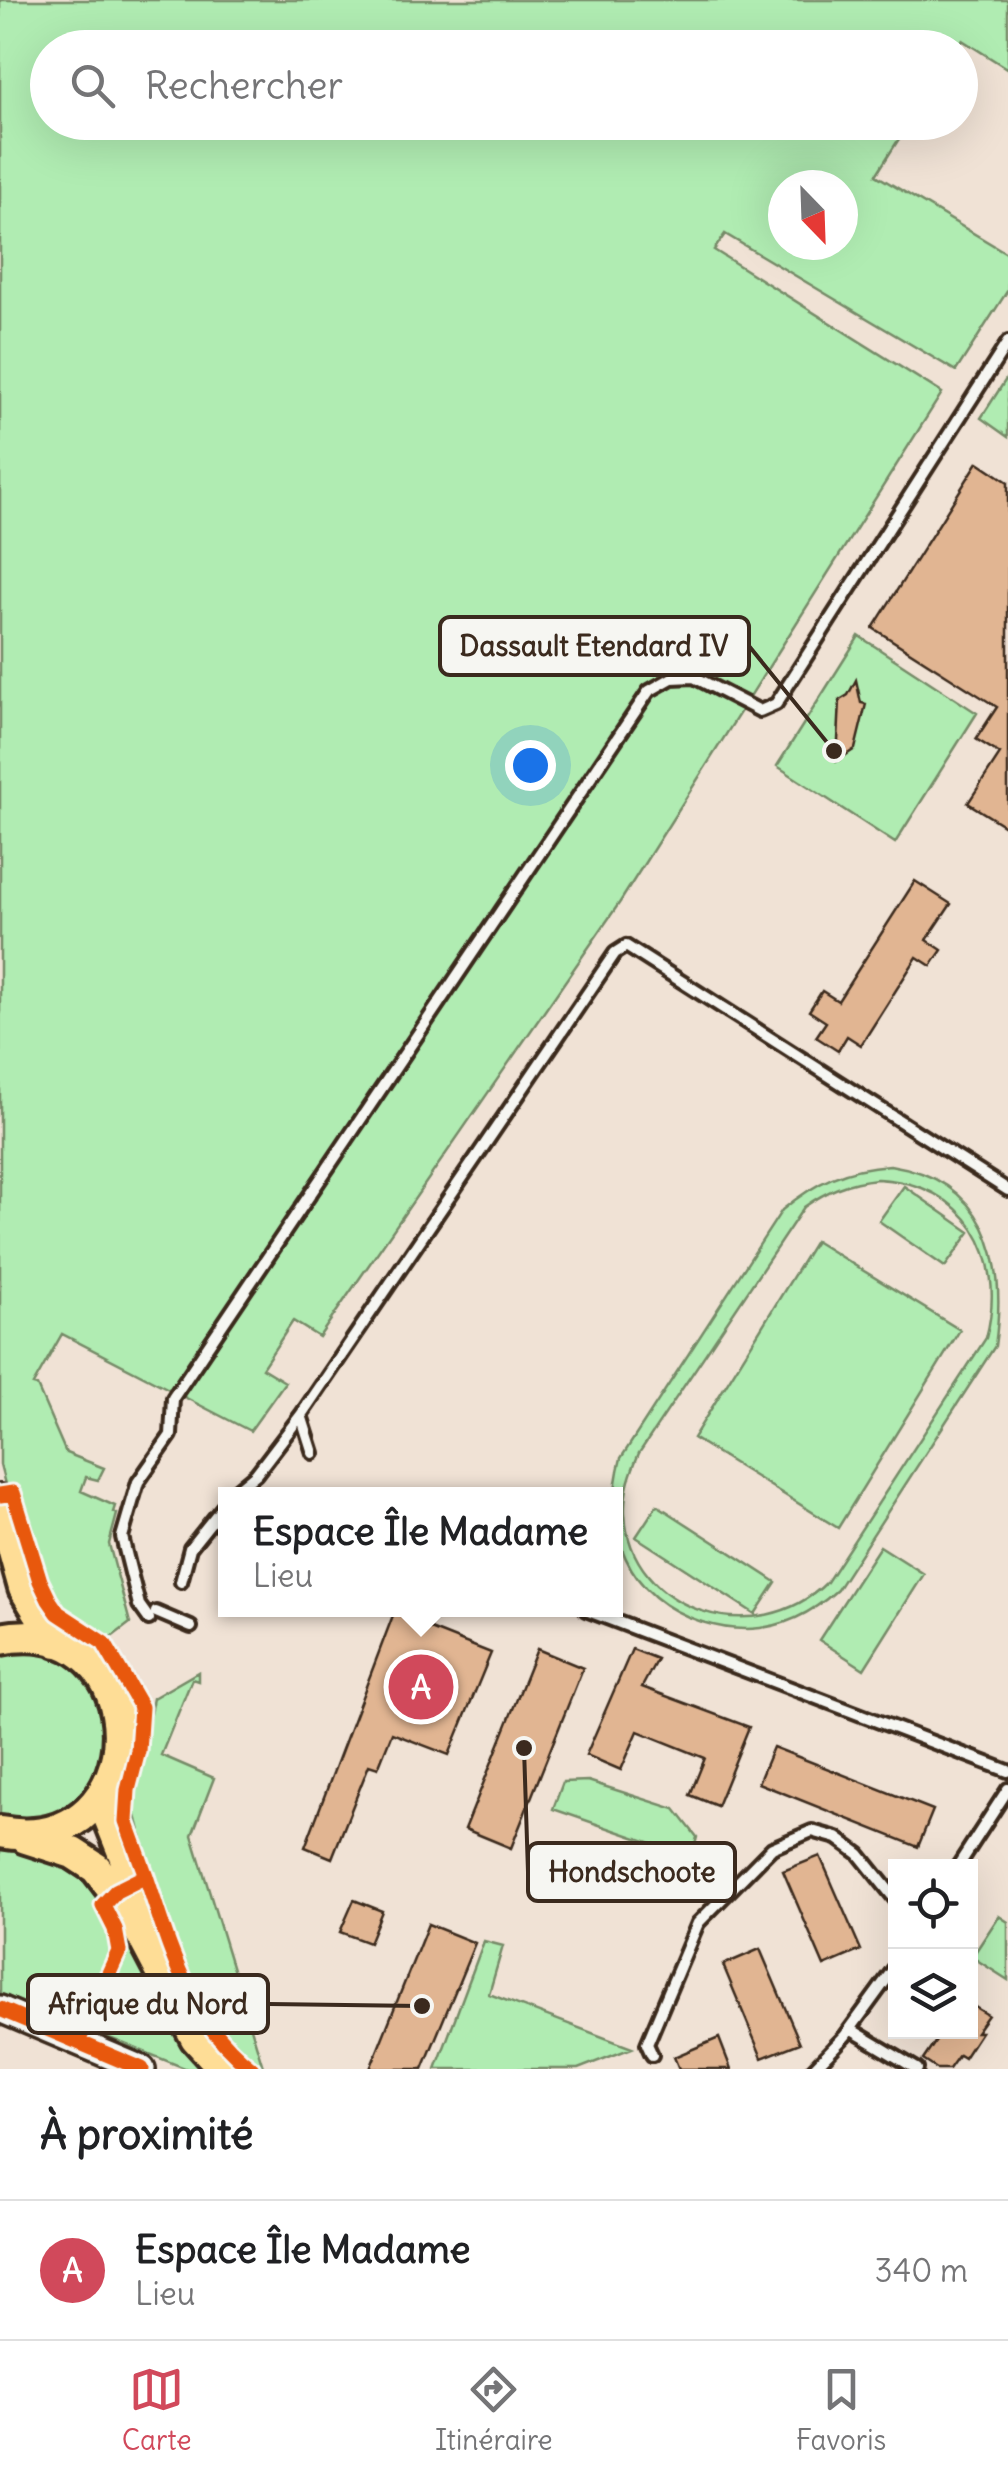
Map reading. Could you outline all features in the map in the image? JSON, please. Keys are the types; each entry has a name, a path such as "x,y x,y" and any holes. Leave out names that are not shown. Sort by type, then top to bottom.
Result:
{"main road":[{"path":"0,1502 24,1588 56,1642"},
{"path":"0,1638 30,1636 56,1642 90,1663 106,1682 116,1704 120,1727 120,1750 108,1783 93,1804 60,1826 35,1834 4,1833"},
{"path":"108,1783 107,1804 116,1839 146,1907 177,1998"},
{"path":"4,1833 53,1844 96,1868 131,1914 196,2038 224,2069"}],"street":[{"path":"0,2009 142,2069"}],"lane":[{"path":"191,1626 153,1616 139,1605 122,1537 138,1482 171,1435 173,1398 649,690 672,678 694,677 760,711 776,704 1008,342"},
{"path":"240,1487 256,1474 301,1415 615,952 626,946 1008,1190"},
{"path":"301,1415 313,1454"},
{"path":"181,1582 190,1548 218,1512"},
{"path":"604,1617 1008,1771"},
{"path":"963,1859 1008,1789"},
{"path":"652,2055 648,2044 698,1923 772,1848 812,1831 837,1838 858,1854 888,1890"},
{"path":"813,2069 850,2029 888,1977"},
{"path":"850,2029 917,2069"}],"green space":[{"path":"0,0 1008,0 1008,69 978,50 978,30 30,30 30,140 898,140 876,175 1008,254 1008,290 956,371 769,260 858,260 858,170 768,170 768,260 725,234 714,250 942,393 620,902 319,1337 293,1321 262,1368 285,1382 250,1431 62,1334 33,1385 37,1386 66,1453 104,1468 98,1480 86,1477 81,1491 115,1506 113,1512 117,1514 109,1544 130,1623 104,1643 92,1647 51,1623 19,1538 0,1465"},
{"path":"1008,376 1008,437 981,418"},
{"path":"859,636 977,713 895,843 777,766"},
{"path":"890,1165 922,1173 948,1187 968,1205 983,1227 993,1253 998,1313 995,1346 837,1590 807,1612 774,1626 739,1629 702,1622 654,1596 626,1558 623,1487 616,1487 621,1458 782,1210 832,1178","holes":["877,1179 935,1194 956,1209 985,1252 991,1279 986,1338 827,1582 799,1603 767,1615 734,1617 701,1611 672,1597 648,1575 632,1547 625,1505 639,1453 804,1207 830,1191"]},
{"path":"904,1186 970,1232 945,1267 879,1221"},
{"path":"815,1241 960,1330 838,1528 693,1438"},
{"path":"657,1505 776,1582 755,1614 636,1537"},
{"path":"880,1546 924,1574 864,1669 819,1640"},
{"path":"0,1650 54,1655 89,1684 99,1704 106,1747 101,1768 91,1787 74,1803 48,1816 0,1820"},
{"path":"198,1672 198,1681 192,1679 161,1755 214,1778 192,1835 263,2067 248,2063 205,2011 159,1904 133,1804 153,1698"},
{"path":"588,1781 675,1809 697,1837 692,1857 553,1809 563,1782"},
{"path":"0,1844 64,1858 108,1899 209,2069 187,2069 0,1994"},
{"path":"999,1916 1008,1922 1008,1980 978,1961 978,1948"},
{"path":"484,1941 503,1946 489,1994 632,2048 578,2069 436,2069"}],"building":[{"path":"978,462 1008,482 1008,828 968,803 1000,754 976,739 997,707 873,628"},
{"path":"856,680 861,703 866,704 855,749 837,761 840,700 848,695"},
{"path":"915,881 951,904 927,940 942,950 931,966 917,957 861,1045 847,1036 838,1051 816,1037 826,1022 809,1011 822,991 838,1001"},
{"path":"392,1617 432,1617 428,1628 491,1653 449,1755 392,1733 378,1768 369,1765 332,1858 305,1847"},
{"path":"537,1649 583,1668 511,1848 465,1829"},
{"path":"632,1649 657,1659 642,1687 749,1727 717,1806 690,1795 705,1758 638,1731 621,1770 586,1755"},
{"path":"773,1747 933,1810 918,1847 758,1783"},
{"path":"820,1856 861,1950 824,1966 783,1871"},
{"path":"354,1900 382,1911 369,1943 340,1932"},
{"path":"428,1924 475,1943 423,2069 370,2069"},
{"path":"760,1949 800,2043 762,2058 723,1965"},
{"path":"978,2009 988,2015 978,2029"},
{"path":"719,2038 731,2069 679,2069 674,2057"},
{"path":"937,2039 976,2039 964,2058 959,2055 949,2069 937,2069 923,2060"}],"cycle path":[{"path":"0,1495 13,1493 49,1600 58,1613 104,1643 141,1707 126,1821 146,1876 116,1891 103,1905 115,1929 119,1951 78,2042"},
{"path":"146,1876 173,1957 196,2005 230,2049 252,2069"},
{"path":"0,2009 142,2069"}],"place":[{"name":"Dassault Etendard IV","path":"834,751"},
{"name":"Espace Île Madame","path":"421,1687"},
{"name":"Hondschoote","path":"524,1748"},
{"name":"Afrique du Nord","path":"422,2006"}]}
